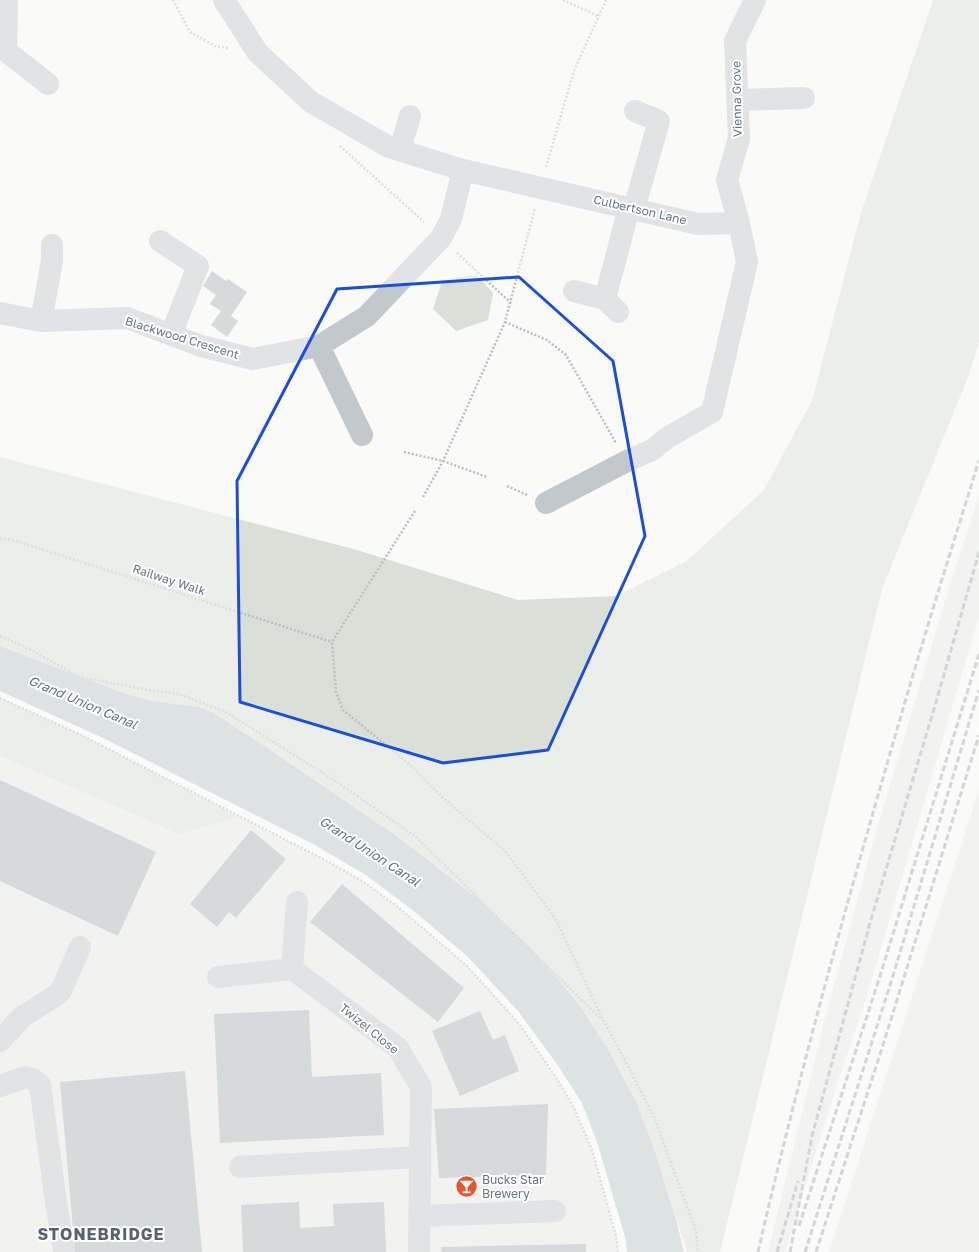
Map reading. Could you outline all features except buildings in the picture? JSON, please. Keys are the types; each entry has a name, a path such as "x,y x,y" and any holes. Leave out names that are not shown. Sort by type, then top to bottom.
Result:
{"street":[{"path":"7,0 6,51 48,84"},
{"name":"Culbertson Lane","path":"224,0 258,53 311,102 389,147 463,170 698,224 740,223"},
{"name":"Vienna Grove","path":"740,223 727,180 739,138 735,41 755,0"},
{"path":"738,100 804,98"},
{"path":"574,292 611,306 632,209 659,121 635,112"},
{"path":"400,150 410,116"},
{"name":"Blackwood Crescent","path":"0,313 41,321 127,318 201,346 253,359 319,346 367,316 441,238 451,219 463,170"},
{"path":"546,503 627,461 652,450 667,438 712,412 747,262 740,223"},
{"path":"160,240 198,266 171,335"},
{"path":"41,321 52,260 52,245"},
{"path":"319,346 362,435"},
{"path":"218,978 292,969 297,902"},
{"path":"0,1041 22,1017 61,991 80,947"},
{"name":"Twizel Close","path":"292,969 398,1048 421,1087 419,1252"},
{"path":"0,1086 26,1077 33,1078 40,1085 64,1252"},
{"path":"240,1167 420,1157"},
{"path":"420,1216 555,1211"}],"path":[{"path":"173,0 190,32 215,46 235,48"},
{"path":"564,0 598,16"},
{"path":"423,497 443,461 505,322 540,188 574,72 606,0"},
{"path":"338,144 511,303"},
{"path":"505,322 547,340 566,355 627,461"},
{"path":"404,452 443,461 487,477"},
{"path":"415,511 332,642 336,692 343,710 409,764 443,798 505,851 555,918 603,1020 654,1117 696,1231 698,1252"},
{"name":"Railway Walk","path":"0,538 19,542 332,642"},
{"path":"0,636 25,647 80,677 179,694 226,712 337,782 416,837 603,1020"},
{"path":"0,698 80,735 327,861 362,881 398,907 461,961 520,1025 557,1079 574,1108 592,1150 616,1236 618,1252"}],"highlighted area":[{"path":"519,277 613,361 645,536 548,750 443,763 240,702 237,481 337,289"}],"shaded area":[{"path":"933,0 979,0 979,341 970,372 882,589 720,1252 687,1252 654,1148 637,1104 608,1049 582,1009 558,979 530,948 477,898 398,837 212,712 199,707 152,701 126,694 0,646 0,457 357,550 518,600 616,596 687,561 764,490 812,401 861,213"},
{"path":"476,274 493,293 488,320 456,331 433,309 442,281"},
{"path":"979,495 979,616 867,996 839,1078 785,1252 768,1252 825,1018 876,832 945,601"},
{"path":"0,698 81,735 240,817 179,834 0,756"},
{"path":"0,756 179,834 240,817 327,861 362,881 398,907 467,966 495,996 520,1025 557,1079 574,1108 592,1150 616,1236 618,1252 0,1252"},
{"path":"979,790 979,1252 829,1252"}],"water":[{"name":"Grand Union Canal","path":"0,646 126,694 152,701 199,707 212,712 398,837 477,898 530,948 558,979 582,1009 608,1049 637,1104 654,1148 676,1219 684,1252 627,1252 626,1240 597,1142 582,1103 557,1064 518,1011 467,956 415,912 366,875 315,845 103,738 0,691"}],"railway":[{"path":"758,1252 811,1038 849,897 918,657 979,460"},
{"path":"790,1252 812,1136 870,923 979,552"},
{"path":"799,1226 880,976 979,654"},
{"path":"805,1252 892,979 979,690"},
{"path":"816,1252 883,1045 979,735"},
{"path":"777,1252 798,1181"}],"place":[{"name":"Bucks Star Brewery","path":"466,1187"}],"district":[{"name":"STONEBRIDGE","path":"101,1234"}]}
